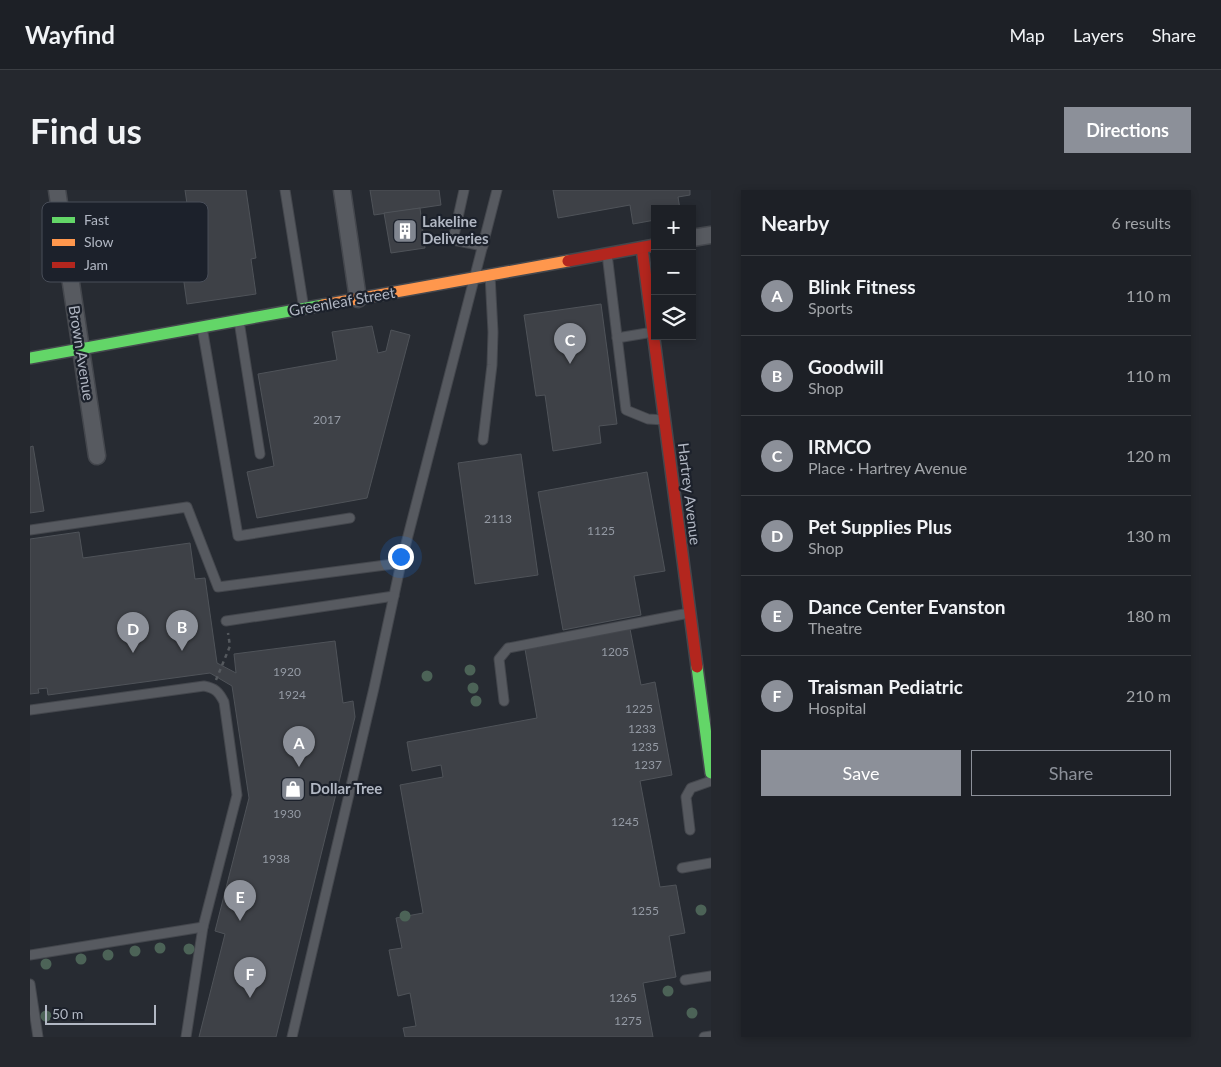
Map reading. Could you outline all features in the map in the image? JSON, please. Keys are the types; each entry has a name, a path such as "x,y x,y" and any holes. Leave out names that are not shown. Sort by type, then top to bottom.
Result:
{"street":[{"path":"342,190 358,299"},
{"path":"696,237 711,235"},
{"name":"Greenleaf Street","path":"30,358 651,246"},
{"name":"Hartrey Avenue","path":"642,248 651,317"},
{"name":"Brown Avenue","path":"70,282 97,456"},
{"name":"Hartrey Avenue","path":"654,340 711,773"}],"lane":[{"path":"285,190 304,309"},
{"path":"464,190 453,240 483,246"},
{"path":"292,1037 374,688 401,563 497,190"},
{"path":"607,254 626,410 648,419 664,420"},
{"path":"483,440 492,365 493,332 490,275"},
{"path":"238,320 260,454"},
{"path":"202,327 238,536 350,518"},
{"path":"617,338 651,332"},
{"path":"30,530 187,507 218,587 401,563"},
{"path":"226,621 394,596"},
{"path":"504,702 498,659 508,648 689,613"},
{"path":"30,710 204,686 213,688 220,693 224,702 238,795 203,927 186,1037"},
{"path":"690,830 686,797 691,788 711,781"},
{"path":"682,868 711,863"},
{"path":"30,956 203,927"},
{"path":"685,980 711,976"},
{"path":"30,984 35,1036"},
{"path":"704,1037 711,1036"}],"path":[{"path":"213,688 230,646 226,621"}],"building":[{"path":"185,190 246,190 256,258 251,259 256,294 187,304 184,282 208,282 208,202 187,202"},
{"path":"370,190 439,190 441,205 374,215"},
{"path":"553,190 690,190 690,195 678,197 679,205 651,205 651,221 633,224 630,205 558,218"},
{"name":"Lakeline Deliveries","path":"420,208 425,248 391,253 384,213"},
{"path":"601,304 617,424 599,426 601,443 553,451 545,395 536,396 524,315"},
{"path":"372,326 378,353 386,351 391,330 410,335 367,498 257,518 247,472 274,466 258,374 337,360 332,332"},
{"path":"33,446 44,511 30,513 30,447"},
{"path":"521,454 538,575 475,584 458,463"},
{"path":"647,472 665,571 634,576 641,615 563,630 538,492"},
{"path":"79,532 83,558 190,543 195,579 205,578 217,663 236,673 234,654 335,641 343,703 353,701 355,717 276,1037 199,1037 225,934 215,931 249,798 232,686 210,673 48,695 47,688 38,689 39,693 30,694 30,539"},
{"path":"630,629 641,685 655,682 672,775 640,781 660,887 676,885 685,933 669,936 676,977 643,983 653,1037 405,1037 403,1028 416,1026 410,993 398,996 389,950 402,948 396,918 423,913 400,785 443,777 441,765 412,771 407,742 537,718 525,649"}],"traffic: fast":[{"path":"30,358 323,305"},
{"path":"697,667 711,773"}],"traffic: slow":[{"path":"323,305 568,261"}],"traffic: jam":[{"path":"568,261 651,246"},
{"path":"642,248 697,667"}],"place":[{"name":"Lakeline Deliveries","path":"405,231"},
{"name":"IRMCO","path":"570,364"},
{"name":"Goodwill","path":"182,651"},
{"name":"Pet Supplies Plus","path":"133,653"},
{"name":"Blink Fitness","path":"299,767"},
{"name":"Dollar Tree","path":"293,789"},
{"name":"Dance Center Evanston","path":"240,921"},
{"name":"Traisman Pediatric","path":"250,998"}]}
